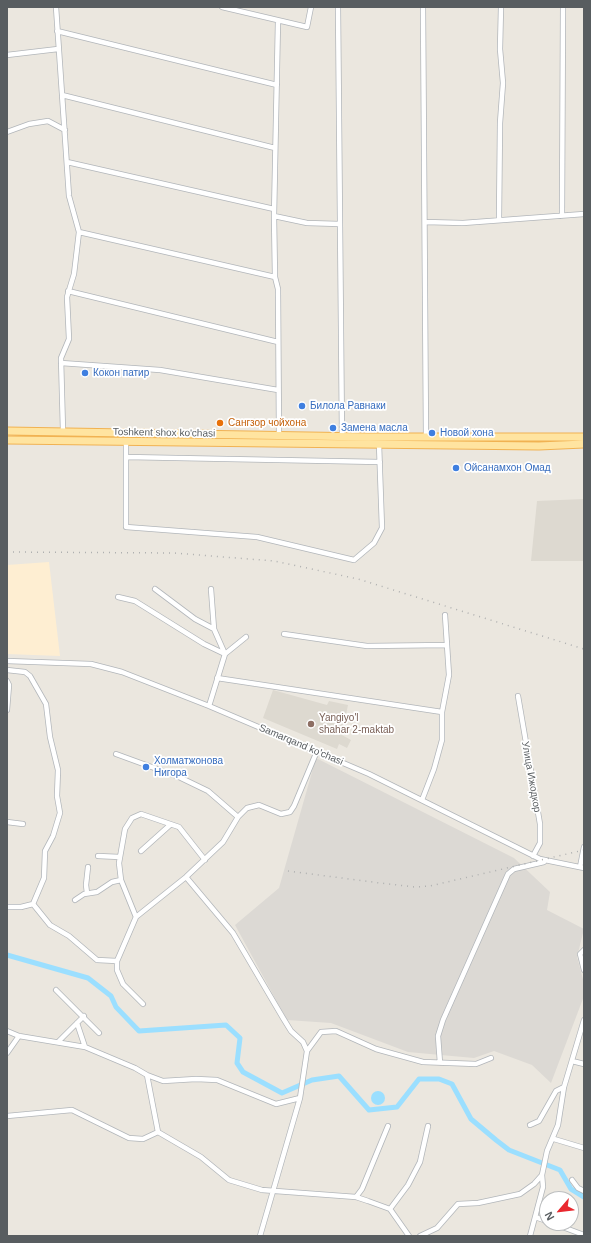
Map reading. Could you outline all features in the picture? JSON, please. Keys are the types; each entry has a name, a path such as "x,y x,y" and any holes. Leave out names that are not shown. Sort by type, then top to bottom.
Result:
{"main road":[{"name":"Toshkent shox ko'chasi","path":"7,431 279,435 305,440 342,437 584,437"},
{"name":"Toshkent shox ko'chasi","path":"7,440 305,440 379,444 539,446 584,444"}],"street":[{"path":"56,7 69,196 79,232 74,274 67,297 69,339 61,356 63,431"},
{"path":"222,7 307,27 311,7"},
{"path":"338,7 342,437"},
{"path":"423,7 426,437"},
{"path":"500,219 500,124 503,83 500,49 501,7"},
{"path":"562,7 562,216"},
{"path":"278,21 278,85 274,216 275,277 278,289 279,435"},
{"path":"57,31 278,85"},
{"path":"7,55 58,49"},
{"path":"62,95 275,148"},
{"path":"7,132 29,124 48,121 65,130"},
{"path":"67,162 274,209"},
{"path":"425,222 463,222 584,214"},
{"path":"274,216 308,223 340,224"},
{"path":"79,232 275,277"},
{"path":"68,291 278,342"},
{"path":"61,363 160,370 278,390"},
{"path":"126,441 126,527 256,537 354,560 374,543 382,528 379,444"},
{"path":"126,457 380,462"},
{"path":"155,589 195,619 214,629"},
{"path":"211,589 214,629 225,654"},
{"path":"118,597 135,602 204,644 225,654"},
{"path":"422,800 434,770 442,740 442,712 449,675 445,615"},
{"path":"284,634 367,646 447,645"},
{"path":"209,706 225,654 246,637"},
{"name":"Samarqand ko'chasi","path":"7,661 86,664 102,666 122,672 317,751 422,800 533,856 548,861 582,868"},
{"path":"7,670 25,672 30,676 46,704 50,737 58,770 57,796 60,813 53,836 45,851 44,878 33,904"},
{"path":"217,678 442,712"},
{"path":"7,681 9,685 7,710"},
{"name":"Улица Ижодкор","path":"518,696 540,824 540,843 533,856"},
{"path":"143,1004 123,984 117,970 117,961 136,917 186,877 224,842 238,817 247,808 254,805 261,806 281,814 290,812 294,806 317,751"},
{"path":"116,754 179,777 208,791 238,817"},
{"path":"136,917 121,880 120,857 125,829 132,818 141,814 179,827 205,860"},
{"path":"7,822 23,824"},
{"path":"141,851 170,825"},
{"path":"582,868 584,847"},
{"path":"98,856 120,857"},
{"path":"440,1063 438,1036 443,1020 508,874 514,870 548,861"},
{"path":"87,893 86,885 88,867"},
{"path":"186,877 233,933 291,1031 303,1042 307,1051"},
{"path":"75,900 87,893 97,892 112,882 121,880"},
{"path":"7,907 21,907 33,904"},
{"path":"33,904 50,925 69,936 97,960 117,961"},
{"path":"584,950 580,954 584,970"},
{"path":"56,990 84,1016 99,1033"},
{"path":"59,1041 84,1016"},
{"path":"530,1236 543,1187 542,1175 547,1151 554,1139 564,1087 584,1020"},
{"path":"77,1023 84,1047"},
{"path":"7,1031 19,1036 59,1041 84,1047 163,1081 196,1079 217,1080 276,1104 300,1098"},
{"path":"260,1236 300,1098 307,1051 321,1032 336,1031 396,1056 423,1062 476,1064 491,1058"},
{"path":"7,1053 19,1036"},
{"path":"572,1061 584,1064"},
{"path":"147,1075 158,1132 202,1157 229,1180 262,1190 356,1197 390,1209 409,1236"},
{"path":"530,1125 539,1122 556,1091 564,1087"},
{"path":"7,1116 72,1110 130,1138 143,1139 158,1132"},
{"path":"356,1197 362,1189 388,1126"},
{"path":"390,1209 408,1185 420,1162 428,1126"},
{"path":"554,1139 584,1148"},
{"path":"420,1236 437,1228 458,1204 478,1203 520,1194 542,1175"},
{"path":"572,1180 578,1188 584,1191"},
{"path":"535,1217 539,1218"},
{"path":"573,1231 584,1235"}],"shaded area":[{"path":"584,499 584,561 531,561 537,501"},
{"path":"49,562 60,656 7,654 7,565"},
{"name":"Yangiyo'l shahar 2-maktab","path":"273,690 327,705 329,701 348,705 342,735 351,740 347,748 339,744 337,749 263,718"},
{"path":"316,758 514,858 550,892 547,910 584,929 577,957 584,983 584,996 551,1083 532,1065 494,1051 474,1058 408,1052 331,1023 287,1020 235,925 279,888"}],"water":[{"path":"378,1091 383,1093 385,1098 383,1103 378,1105 373,1103 371,1098 373,1093"}],"waterway":[{"path":"7,955 88,978 111,996 116,1007 139,1031 226,1025 240,1038 237,1063 243,1072 282,1093 312,1080 339,1076 369,1110 397,1107 419,1079 439,1079 452,1084 471,1119 509,1150 560,1170 571,1189 584,1197"}],"railway":[{"path":"7,552 174,553 274,561 358,579 584,649"},
{"path":"288,871 415,887 430,886 584,850"}],"place":[{"name":"Кокон патир","path":"85,373"},
{"name":"Билола Равнаки","path":"302,406"},
{"name":"Сангзор чойхона","path":"220,423"},
{"name":"Замена масла","path":"333,428"},
{"name":"Новой хона","path":"432,433"},
{"name":"Ойсанамхон Омад","path":"456,468"},
{"name":"Yangiyo'l shahar 2-maktab","path":"311,724"},
{"name":"Холматжонова Нигора","path":"146,767"}]}
